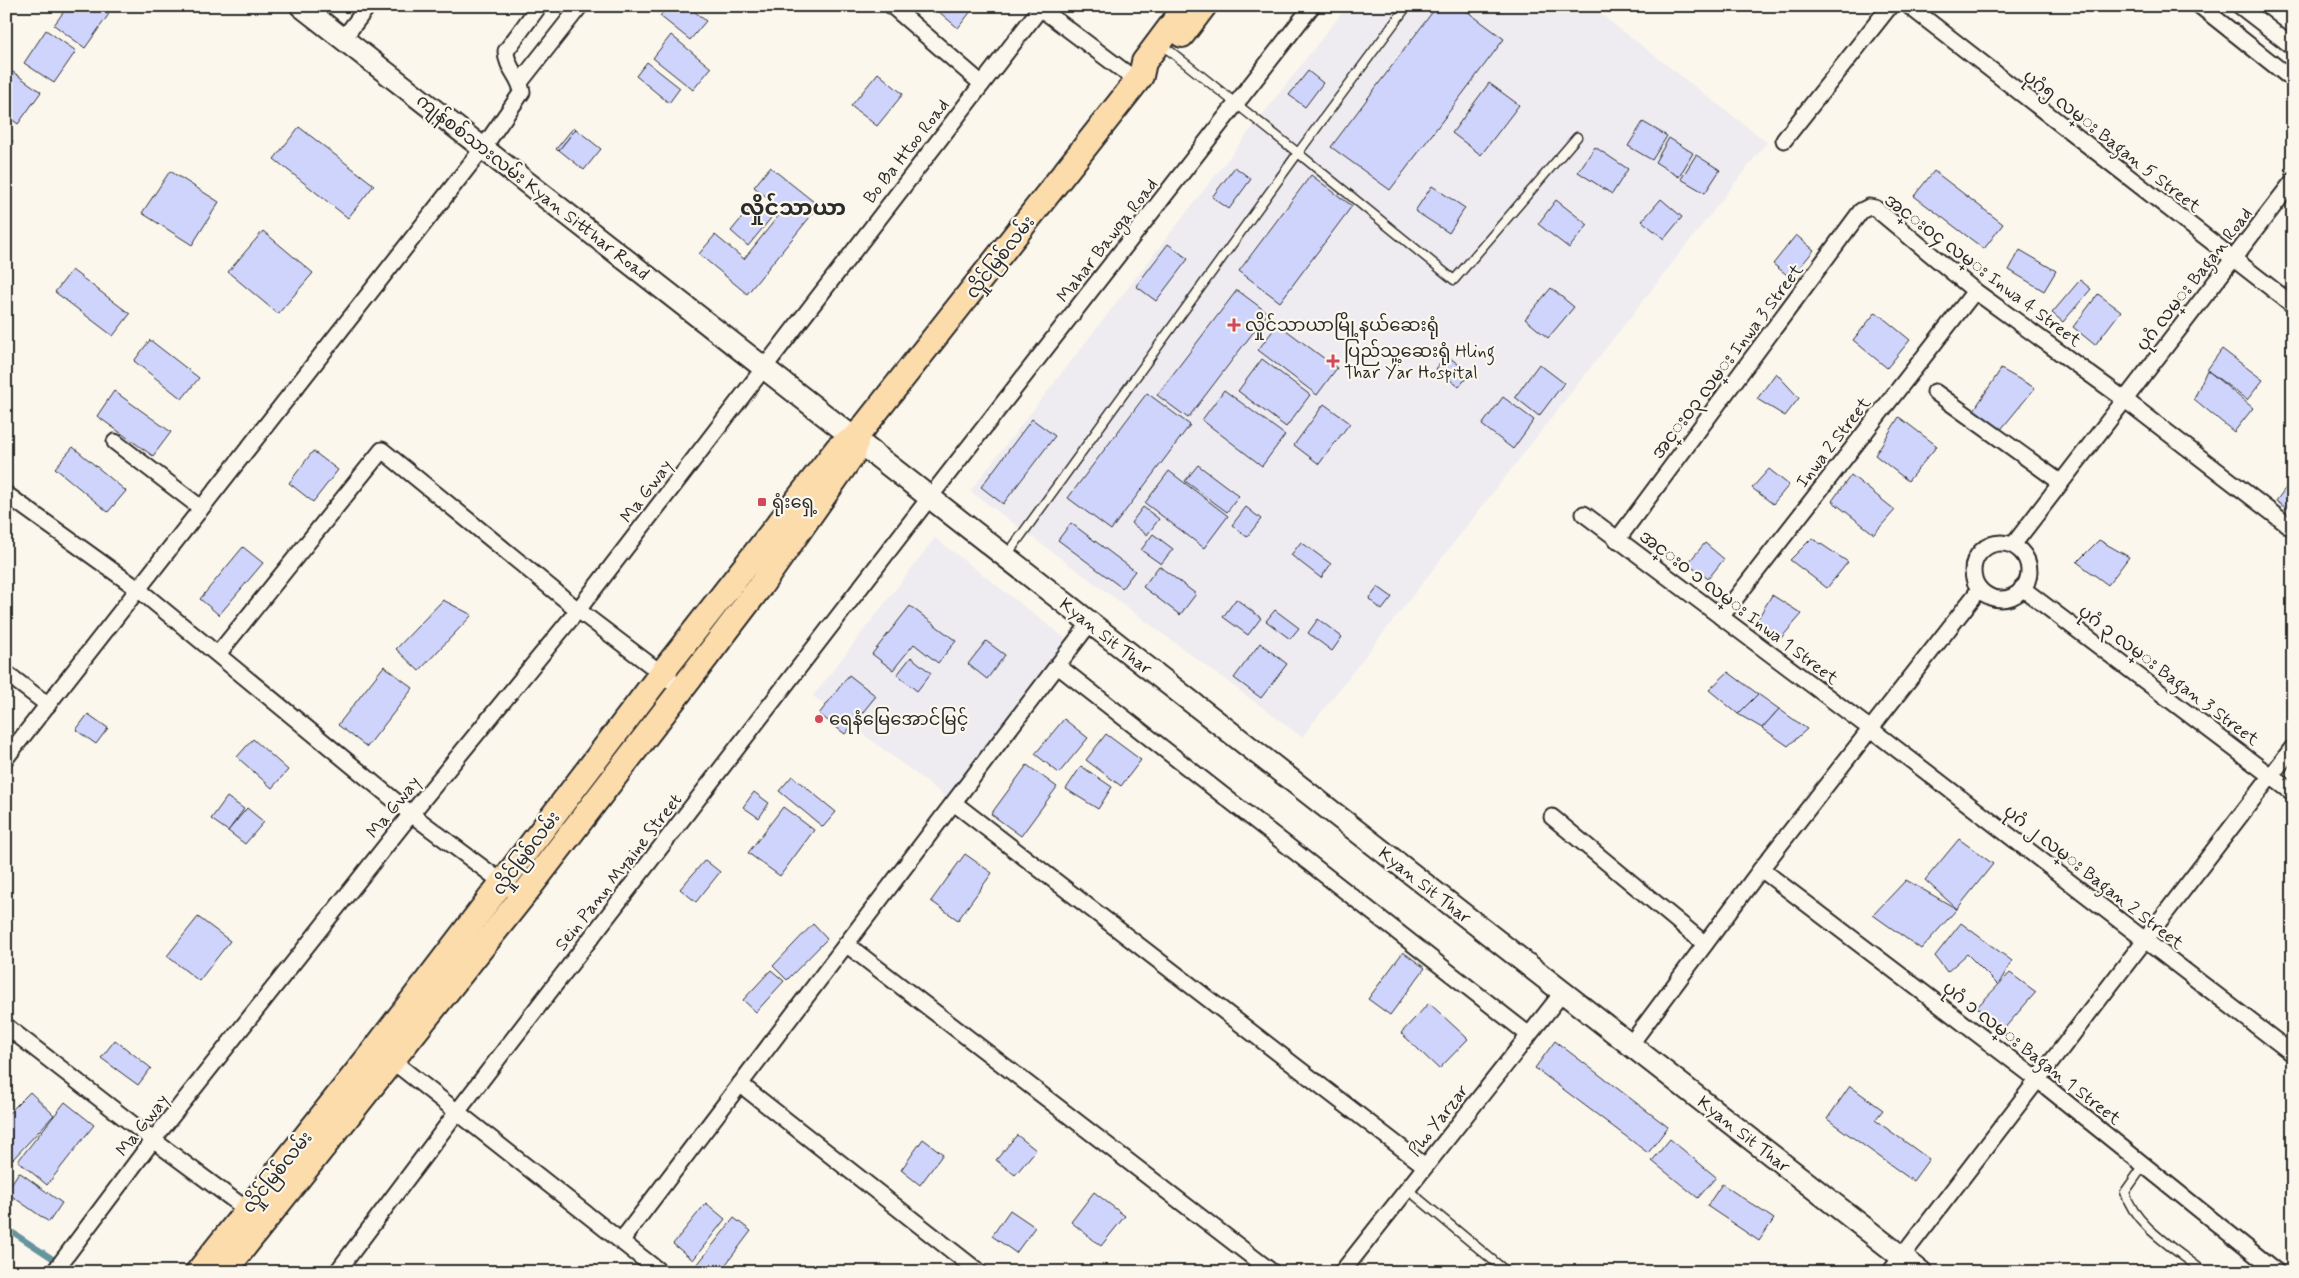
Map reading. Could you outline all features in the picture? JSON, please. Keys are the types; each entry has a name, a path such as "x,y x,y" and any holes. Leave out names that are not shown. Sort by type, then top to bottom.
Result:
{"main road":[{"name":"ကျန်စစ်သားလမ်း Kyan Sitthar Road","path":"301,6 856,438"},
{"name":"လှိုင်မြစ်လမ်း","path":"512,890 661,674 838,448 856,438 1139,78 1155,71 1164,48 1186,6"},
{"name":"လှိုင်မြစ်လမ်း","path":"1164,48 1204,6"},
{"name":"လှိုင်မြစ်လမ်း","path":"198,1272 255,1215 512,890 682,689 759,588 854,454 856,438"},
{"name":"Kyan Sit Thar","path":"856,438 1089,624 1630,1045 1896,1264 1921,1272"},
{"name":"လှိုင်မြစ်လမ်း","path":"224,1272 255,1215"}],"street":[{"path":"343,39 368,6"},
{"path":"6,758 482,148 522,92 521,81 506,60 506,51 539,6"},
{"path":"521,81 580,6"},
{"path":"892,6 982,84"},
{"name":"Mahar Bawga Road","path":"930,497 1237,105 1312,6"},
{"path":"1784,140 1890,6"},
{"name":"ပုဂံ၅ လမ္း Bagan 5 Street","path":"1909,6 2293,306"},
{"path":"2200,6 2293,80"},
{"path":"2240,6 2293,47"},
{"path":"1041,7 1139,78"},
{"name":"Bo Ba Htoo Road","path":"764,367 1041,7"},
{"name":"ပုဂံ လမ္း Bagan Road","path":"2013,545 2293,181"},
{"name":"အင္းဝ၄ လမ္း Inwa 4 Street","path":"1869,207 1875,208 1975,291 2124,399 2293,529"},
{"name":"အင္းဝ၃ လမ္း Inwa 3 Street","path":"1617,540 1861,211 1869,207"},
{"name":"Inwa 2 Street","path":"1721,617 1975,291"},
{"name":"Ma Gway","path":"54,1272 153,1140 411,814 578,610 764,367"},
{"path":"1935,392 2060,482"},
{"path":"115,442 201,508"},
{"path":"218,654 382,450 578,610 682,689"},
{"path":"6,494 138,589 411,814 512,890"},
{"name":"Sein Pann Myaine Street","path":"337,1272 457,1112 930,497"},
{"name":"အင္းဝ ၁ လမ္း Inwa 1 Street","path":"1584,514 1872,730"},
{"path":"1994,543 2013,545 2022,552 2027,560 2029,570 2028,580 2022,588 2016,595 1996,599 1987,596 1979,590 1974,582 1972,572 1978,553 1994,543"},
{"name":"ပုဂံ ၃ လမ္း Bagan 3 Street","path":"2022,588 2293,793"},
{"path":"1630,1045 1761,869 1872,730 1979,590"},
{"path":"621,1241 1089,624"},
{"path":"1058,666 1529,1035"},
{"path":"6,673 48,705"},
{"name":"ပုဂံ ၂ လမ္း Bagan 2 Street","path":"1872,730 2293,1054"},
{"path":"1896,1264 2293,747"},
{"path":"954,803 1426,1166"},
{"path":"1552,817 1705,944"},
{"name":"ပုဂံ ၁ လမ္း Bagan 1 Street","path":"1761,869 2038,1080 2277,1272"},
{"path":"846,944 1272,1272"},
{"name":"Pho Yarzar","path":"1342,1272 1563,992"},
{"path":"6,1026 153,1140 255,1215"},
{"path":"384,1054 660,1272"},
{"path":"740,1084 979,1272"}],"lane":[{"path":"1006,556 1407,6"},
{"path":"1164,48 1298,153 1454,280 1578,138"},
{"path":"2144,1165 2125,1192 2129,1205 2139,1220 2204,1272"},
{"path":"1407,1190 1507,1272"}],"shaded area":[{"name":"ပြည်သူ့ဆေးရုံ Hling Thar Yar Hospital","path":"1347,6 1590,6 1767,142 1302,737 970,491"},
{"path":"935,538 1074,645 954,803 813,696"}],"building":[{"path":"68,6 98,6 109,14 85,48 54,25"},
{"path":"668,6 688,6 706,21 690,40 660,16"},
{"path":"932,6 975,6 958,28"},
{"path":"1437,6 1460,6 1504,39 1390,190 1331,147"},
{"path":"46,30 76,51 54,83 24,63"},
{"path":"671,35 711,68 693,90 653,58"},
{"path":"647,62 680,88 669,103 636,76"},
{"path":"1308,71 1323,83 1305,107 1289,95"},
{"path":"13,72 41,92 18,124 6,115 6,82"},
{"path":"878,73 903,94 877,126 851,106"},
{"path":"1489,83 1519,105 1481,155 1452,133"},
{"path":"1643,122 1667,136 1652,160 1628,146"},
{"path":"299,127 374,185 348,218 274,159"},
{"path":"574,127 576,129 558,151 556,149"},
{"path":"576,129 601,149 584,170 559,150"},
{"path":"6,136 13,141 6,150"},
{"path":"1669,138 1693,153 1679,177 1655,162"},
{"path":"1595,147 1628,169 1612,194 1578,172"},
{"path":"1696,155 1720,170 1705,193 1681,179"},
{"path":"770,167 819,206 747,294 699,254 715,235 744,259 783,210 754,187"},
{"path":"1235,167 1251,179 1229,209 1212,197"},
{"path":"170,171 219,202 192,245 142,213"},
{"path":"1934,171 2003,224 1984,249 1914,196"},
{"path":"1311,175 1352,206 1280,302 1239,271"},
{"path":"1432,186 1465,208 1449,233 1415,211"},
{"path":"1661,199 1682,217 1664,239 1642,221"},
{"path":"1556,200 1588,225 1569,248 1538,224"},
{"path":"754,203 771,218 748,246 731,231"},
{"path":"263,231 313,273 278,314 228,272"},
{"path":"1796,235 1814,250 1791,278 1773,264"},
{"path":"1168,244 1188,259 1156,301 1136,286"},
{"path":"2020,250 2056,271 2044,291 2009,270"},
{"path":"72,270 130,314 113,336 55,292"},
{"path":"2080,280 2091,289 2063,322 2052,313"},
{"path":"1551,288 1574,307 1548,338 1525,319"},
{"path":"1237,290 1268,313 1188,418 1157,395"},
{"path":"2098,294 2121,311 2095,345 2073,327"},
{"path":"1876,312 1910,340 1887,368 1853,340"},
{"path":"1278,324 1337,368 1317,395 1258,350"},
{"path":"150,340 199,378 182,399 134,361"},
{"path":"2222,349 2263,380 2247,400 2207,370"},
{"path":"1446,355 1470,373 1459,387 1436,369"},
{"path":"1262,359 1310,395 1286,427 1238,391"},
{"path":"1539,364 1564,383 1539,416 1515,397"},
{"path":"2001,369 2035,388 1998,433 1972,413"},
{"path":"2207,370 2253,408 2234,432 2194,399"},
{"path":"1776,373 1799,398 1785,416 1757,399"},
{"path":"1224,390 1285,435 1262,466 1202,420"},
{"path":"114,391 171,432 153,456 97,416"},
{"path":"1147,393 1190,425 1111,530 1068,498"},
{"path":"1503,397 1534,420 1513,449 1482,425"},
{"path":"1324,404 1350,423 1319,464 1294,445"},
{"path":"1899,417 1937,446 1908,481 1875,455"},
{"path":"1032,419 1055,436 1003,504 981,487"},
{"path":"73,447 126,491 108,512 55,468"},
{"path":"313,451 338,470 313,502 289,483"},
{"path":"1198,465 1239,496 1227,512 1185,481"},
{"path":"1769,469 1789,485 1773,504 1752,488"},
{"path":"1169,471 1228,516 1204,548 1145,503"},
{"path":"1851,475 1895,510 1874,534 1832,501"},
{"path":"2293,478 2293,513 2276,501"},
{"path":"1143,507 1159,519 1147,535 1131,523"},
{"path":"1246,507 1261,519 1247,537 1232,525"},
{"path":"1071,523 1135,571 1122,588 1058,540"},
{"path":"1153,534 1173,549 1161,564 1141,550"},
{"path":"1812,538 1848,562 1827,588 1790,560"},
{"path":"2099,540 2129,557 2108,585 2077,562"},
{"path":"1301,542 1331,564 1321,578 1291,555"},
{"path":"1705,543 1724,559 1708,579 1688,563"},
{"path":"243,547 263,563 219,615 200,599"},
{"path":"1159,566 1196,594 1180,615 1143,587"},
{"path":"1378,587 1392,597 1382,610 1369,599"},
{"path":"1772,595 1802,614 1781,638 1757,620"},
{"path":"1236,599 1261,618 1248,635 1223,617"},
{"path":"443,600 472,615 419,671 396,649"},
{"path":"910,606 956,641 938,663 914,644 893,670 872,654"},
{"path":"1275,610 1299,628 1290,639 1266,621"},
{"path":"1318,619 1342,637 1332,651 1308,633"},
{"path":"986,641 1005,655 987,679 968,664"},
{"path":"1260,643 1287,664 1261,698 1234,678"},
{"path":"911,657 931,673 917,691 897,675"},
{"path":"384,666 413,688 367,747 338,725"},
{"path":"1728,672 1758,694 1738,714 1709,690"},
{"path":"849,675 876,696 845,734 819,714"},
{"path":"1758,694 1779,709 1762,728 1738,714"},
{"path":"1779,709 1807,729 1788,746 1762,728"},
{"path":"88,714 108,728 96,744 76,730"},
{"path":"1064,719 1088,738 1059,773 1035,754"},
{"path":"1106,734 1141,760 1121,786 1086,760"},
{"path":"253,739 288,770 272,788 237,757"},
{"path":"1027,765 1057,787 1021,836 991,814"},
{"path":"1081,766 1112,787 1098,809 1066,789"},
{"path":"792,776 836,812 823,827 779,791"},
{"path":"754,792 769,803 759,818 743,807"},
{"path":"227,797 244,809 228,831 211,819"},
{"path":"783,807 814,830 780,876 748,853"},
{"path":"247,808 264,822 245,844 228,831"},
{"path":"1959,839 1993,864 1957,909 1925,880"},
{"path":"965,854 992,873 958,920 931,901"},
{"path":"705,860 720,872 696,902 680,889"},
{"path":"1906,880 1957,909 1921,949 1873,915"},
{"path":"198,917 230,941 199,981 167,956"},
{"path":"1961,923 2012,961 1998,985 1967,954 1947,972 1935,956"},
{"path":"813,924 827,939 787,980 773,966"},
{"path":"1403,952 1425,968 1390,1015 1368,999"},
{"path":"771,970 784,981 756,1012 743,1000"},
{"path":"2010,973 2036,992 2002,1031 1977,1007"},
{"path":"1429,1003 1468,1039 1439,1069 1401,1033"},
{"path":"115,1040 151,1068 138,1085 101,1058"},
{"path":"1555,1041 1668,1127 1648,1153 1535,1068"},
{"path":"1850,1086 1883,1110 1875,1120 1929,1159 1913,1181 1827,1119"},
{"path":"30,1092 54,1115 13,1159 6,1152 6,1116"},
{"path":"65,1102 94,1125 47,1185 18,1161"},
{"path":"1017,1135 1036,1150 1015,1175 996,1160"},
{"path":"923,1139 943,1154 920,1185 901,1170"},
{"path":"1670,1139 1716,1177 1698,1198 1652,1161"},
{"path":"19,1172 62,1203 49,1222 6,1192"},
{"path":"1722,1184 1774,1219 1759,1241 1707,1206"},
{"path":"1094,1192 1125,1216 1101,1246 1071,1222"},
{"path":"706,1203 725,1219 693,1260 673,1244"},
{"path":"1010,1210 1035,1227 1016,1253 992,1236"},
{"path":"734,1218 751,1231 720,1272 705,1272 697,1265"}],"waterway":[{"path":"6,1228 73,1272"}],"place":[{"name":"လှိုင်သာယာမြို့နယ်ဆေးရုံ","path":"1234,325"},
{"name":"ပြည်သူ့ဆေးရုံ Hling Thar Yar Hospital","path":"1333,361"},
{"name":"ရုံးရှေ့","path":"762,502"},
{"name":"ရေနံမြေအောင်မြင့်","path":"819,719"}],"district":[{"name":"လှိုင်သာယာ","path":"793,207"}]}
